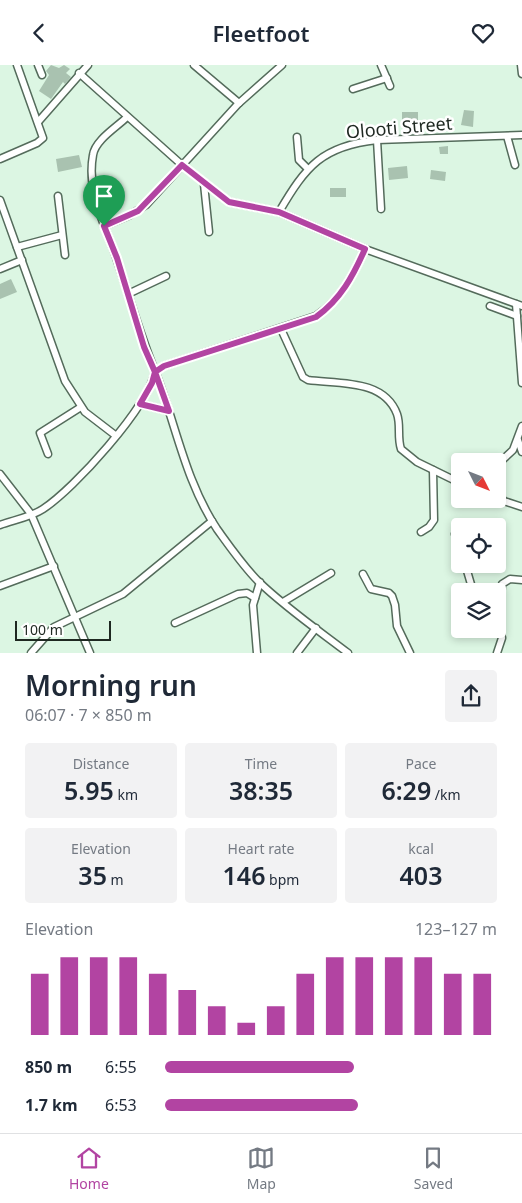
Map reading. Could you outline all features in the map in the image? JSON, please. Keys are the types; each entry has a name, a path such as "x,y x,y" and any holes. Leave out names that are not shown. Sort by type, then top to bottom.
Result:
{"street":[{"path":"0,159 41,141 43,133 17,65"},
{"path":"38,65 42,75"},
{"path":"38,122 88,65"},
{"path":"194,65 239,103"},
{"path":"104,226 138,211 239,103 282,65"},
{"path":"381,65 390,86"},
{"path":"520,65 522,74"},
{"path":"79,73 182,165 229,202 279,212 365,249 519,305 517,316 522,383"},
{"path":"353,89 387,78"},
{"path":"127,117 96,145 93,153 91,177 104,226 144,347 169,411 192,484 212,521 236,556 260,583 348,653"},
{"name":"Olooti Street","path":"279,212 296,182 307,168 315,160 337,148 377,140 522,134"},
{"path":"507,136 515,165"},
{"path":"297,137 299,160 307,168"},
{"path":"377,140 381,209"},
{"path":"204,183 209,232"},
{"path":"58,196 64,255"},
{"path":"0,200 65,381 81,407 93,420 115,435"},
{"path":"17,247 62,235"},
{"path":"0,525 31,514 48,505 76,481 140,404 152,383 155,372 164,366 316,317 331,306 348,284 365,249"},
{"path":"0,269 22,260"},
{"path":"128,294 166,276"},
{"path":"490,306 517,316"},
{"path":"281,329 291,347 300,374 306,379 375,389 387,396 398,416 398,439 401,449 417,462 451,479"},
{"path":"140,404 169,411"},
{"path":"48,454 40,433 81,407"},
{"path":"506,457 514,450 522,426"},
{"path":"518,440 522,452"},
{"path":"421,532 425,531 434,521 433,470"},
{"path":"0,474 31,514 76,616 90,653"},
{"path":"506,502 522,507"},
{"path":"31,653 54,627 123,594 143,580 212,521"},
{"path":"0,585 54,566"},
{"path":"283,602 331,573"},
{"path":"363,574 368,587 389,593 392,596 397,626 410,653"},
{"path":"504,583 510,579 522,580"},
{"path":"257,653 255,598 260,583"},
{"path":"175,623 238,594 247,593 255,598"},
{"path":"297,653 316,628"},
{"path":"498,653 502,638"}],"building":[{"path":"51,65 59,68 64,65 70,69 66,73 71,77 65,84 63,82 51,99 39,91 49,75 46,71"},
{"path":"464,110 474,111 473,127 461,125"},
{"path":"402,112 418,112 418,125 402,124"},
{"path":"448,146 448,154 440,154 439,147"},
{"path":"79,155 82,167 58,172 56,159"},
{"path":"407,166 408,178 389,180 388,168"},
{"path":"431,170 446,172 445,181 430,179"},
{"path":"330,188 346,188 346,197 330,197"},
{"path":"11,279 17,292 0,299 0,284"}],"route":[{"path":"104,226 117,258 144,347 155,372 152,383 140,404 169,411 155,372 164,366 316,317 331,306 341,295 365,249 279,212 229,202 216,194 182,165 146,205 138,211 104,226"}]}
